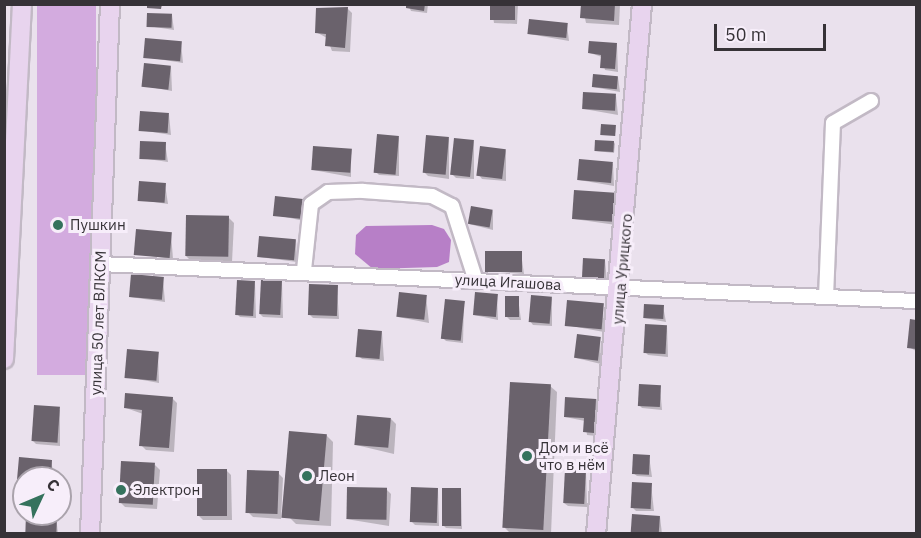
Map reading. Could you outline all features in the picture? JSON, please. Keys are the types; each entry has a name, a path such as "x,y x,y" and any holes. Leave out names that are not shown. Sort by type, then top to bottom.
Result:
{"main road":[{"path":"4,359 22,4"},
{"name":"улица 50 лет ВЛКСМ","path":"90,534 110,4"},
{"name":"улица Урицкого","path":"596,534 621,287 642,4"}],"street":[{"path":"826,297 833,123 871,101"},
{"path":"304,270 311,204 328,192 420,195 452,206 476,281"},
{"name":"улица Игашова","path":"100,264 304,270 476,281 916,301"}],"shaded area":[{"path":"37,5 96,5 96,375 37,375"},
{"path":"432,225 444,229 451,240 449,262 437,267 373,269 355,254 356,235 366,226"}],"building":[{"path":"147,4 162,4 161,9 147,8"},
{"path":"406,4 425,4 424,11 406,8"},
{"path":"490,4 515,4 515,20 490,20"},
{"path":"581,4 615,4 614,21 580,18"},
{"path":"348,7 345,48 325,46 326,34 315,33 316,8"},
{"path":"147,13 172,14 171,28 147,27"},
{"path":"529,19 568,23 566,38 527,34"},
{"path":"145,38 182,41 180,61 143,58"},
{"path":"589,41 617,43 615,69 600,68 601,55 588,53"},
{"path":"144,63 171,66 168,90 141,87"},
{"path":"593,74 618,76 617,89 592,87"},
{"path":"583,92 616,94 615,111 582,109"},
{"path":"140,111 169,113 168,133 139,131"},
{"path":"601,124 616,125 615,136 600,135"},
{"path":"377,134 399,136 396,175 374,173"},
{"path":"426,135 449,137 446,175 423,173"},
{"path":"454,138 474,140 470,177 450,175"},
{"path":"595,140 614,141 613,152 594,151"},
{"path":"140,141 166,142 165,160 139,159"},
{"path":"313,146 352,149 350,173 311,170"},
{"path":"480,146 506,149 502,179 476,176"},
{"path":"579,159 613,162 611,183 577,180"},
{"path":"139,181 166,183 165,203 138,201"},
{"path":"574,190 615,193 613,222 572,219"},
{"path":"275,196 303,199 301,219 273,216"},
{"path":"471,206 493,210 490,228 468,224"},
{"path":"186,215 229,216 228,257 185,256"},
{"path":"136,229 172,232 170,258 134,255"},
{"path":"259,236 296,239 294,260 257,257"},
{"path":"485,251 522,251 522,272 485,272"},
{"path":"583,258 605,259 604,279 582,278"},
{"path":"131,274 164,277 162,300 129,297"},
{"path":"237,280 255,281 253,316 235,315"},
{"path":"261,280 282,281 280,315 259,314"},
{"path":"309,284 338,285 337,316 308,315"},
{"path":"399,292 427,295 424,320 396,317"},
{"path":"475,292 498,294 496,317 473,315"},
{"path":"531,295 552,297 550,324 529,322"},
{"path":"505,296 519,296 519,317 505,317"},
{"path":"445,299 465,301 461,341 441,339"},
{"path":"567,300 604,303 602,329 565,326"},
{"path":"644,304 664,305 663,319 643,318"},
{"path":"910,319 916,320 916,349 907,348"},
{"path":"645,324 667,325 665,354 643,353"},
{"path":"358,329 382,331 379,359 356,357"},
{"path":"577,334 601,337 598,361 574,358"},
{"path":"127,349 159,352 156,381 124,378"},
{"name":"Дом и всё что в нём","path":"510,382 551,384 543,530 502,528"},
{"path":"639,384 661,385 660,407 638,406"},
{"path":"125,393 173,397 169,448 139,446 142,410 124,408"},
{"path":"565,397 596,399 594,433 583,432 584,418 564,417"},
{"path":"34,405 60,407 57,443 31,441"},
{"path":"357,415 391,418 388,448 354,445"},
{"name":"Леон","path":"289,431 327,434 319,521 281,518"},
{"path":"633,454 650,455 649,475 632,474"},
{"path":"19,457 52,460 52,466 18,466"},
{"path":"121,461 155,463 153,505 119,503"},
{"path":"197,469 227,469 227,516 197,516"},
{"path":"565,469 586,470 584,504 563,503"},
{"path":"247,470 279,471 277,514 245,513"},
{"path":"632,482 652,483 651,509 631,508"},
{"path":"347,487 387,488 386,520 346,519"},
{"path":"411,487 438,488 437,523 410,522"},
{"path":"442,488 461,488 461,526 442,526"},
{"path":"632,514 660,516 659,534 631,534"},
{"path":"26,526 57,526 56,534 25,534"}],"place":[{"name":"Пушкин","path":"58,225"},
{"name":"Дом и всё что в нём","path":"527,456"},
{"name":"Леон","path":"307,476"},
{"name":"Электрон","path":"121,490"}]}
